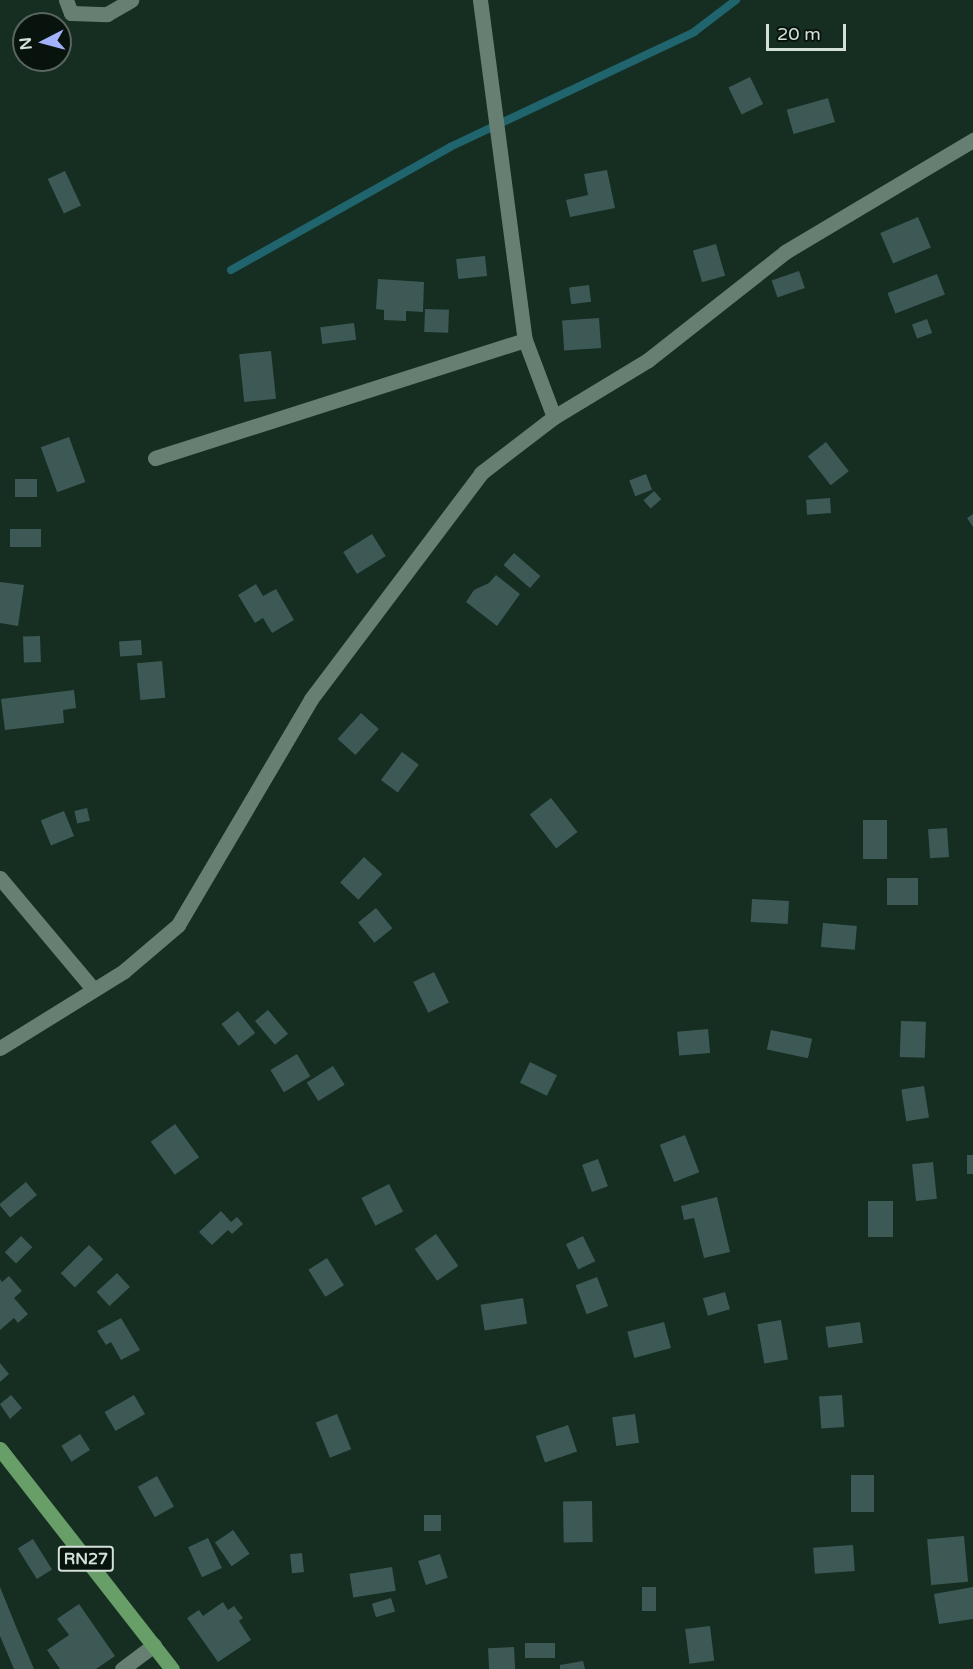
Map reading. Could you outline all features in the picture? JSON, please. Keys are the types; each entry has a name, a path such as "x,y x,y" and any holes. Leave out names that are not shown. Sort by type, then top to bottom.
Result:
{"main road":[{"name":"RN27","path":"0,1449 172,1669"}],"street":[{"path":"66,0 71,13 106,14 131,0"},
{"path":"480,0 525,340 554,417"},
{"path":"0,1048 124,971 178,925 311,699 481,473 554,417 648,360 785,252 973,140"},
{"path":"154,458 525,340"},
{"path":"0,878 93,989"},
{"path":"122,1669 154,1645"}],"building":[{"path":"750,77 763,104 742,114 728,88"},
{"path":"828,98 835,122 794,134 787,110"},
{"path":"607,170 615,208 570,217 566,200 588,195 584,174"},
{"path":"65,171 81,205 64,213 48,179"},
{"path":"918,217 931,247 893,263 880,233"},
{"path":"716,244 725,276 702,282 693,251"},
{"path":"485,256 487,276 458,279 456,259"},
{"path":"799,271 805,288 777,297 772,280"},
{"path":"937,274 945,295 895,314 888,293"},
{"path":"378,279 424,282 423,312 406,311 406,321 384,320 384,310 376,309"},
{"path":"589,285 591,302 571,304 569,287"},
{"path":"425,309 449,310 448,333 424,332"},
{"path":"599,318 601,348 564,351 562,321"},
{"path":"927,319 932,333 917,339 912,324"},
{"path":"354,323 356,340 322,344 320,327"},
{"path":"271,351 276,399 244,402 239,354"},
{"path":"69,437 85,482 57,492 41,447"},
{"path":"826,442 849,471 831,485 808,456"},
{"path":"646,474 652,490 635,496 629,480"},
{"path":"15,479 37,479 37,497 15,497"},
{"path":"654,491 661,499 651,508 643,500"},
{"path":"830,498 831,513 807,515 806,500"},
{"path":"973,514 973,527 967,518"},
{"path":"10,529 41,529 41,547 10,547"},
{"path":"372,534 386,556 357,574 343,552"},
{"path":"514,553 540,576 530,588 504,565"},
{"path":"496,575 520,594 497,626 466,602 474,590 489,583"},
{"path":"0,582 24,585 18,626 0,623"},
{"path":"256,584 263,596 276,589 294,620 272,633 263,618 255,623 238,595"},
{"path":"40,636 41,662 24,663 23,637"},
{"path":"141,640 142,655 120,656 119,642"},
{"path":"162,661 165,698 140,700 137,663"},
{"path":"74,690 76,708 63,710 64,723 5,730 1,699"},
{"path":"361,713 379,729 355,755 338,739"},
{"path":"402,752 419,765 398,793 381,780"},
{"path":"551,798 577,832 556,849 530,815"},
{"path":"87,808 90,821 77,824 74,811"},
{"path":"64,811 74,836 51,845 41,820"},
{"path":"863,820 887,820 887,859 863,859"},
{"path":"947,828 949,857 930,858 928,829"},
{"path":"364,857 382,874 358,900 340,883"},
{"path":"887,878 918,878 918,905 887,905"},
{"path":"752,899 789,901 788,924 751,922"},
{"path":"376,908 392,928 374,943 358,922"},
{"path":"823,923 857,926 855,950 821,947"},
{"path":"434,972 449,1003 428,1013 413,982"},
{"path":"268,1010 288,1034 275,1045 255,1021"},
{"path":"238,1011 255,1033 239,1046 221,1024"},
{"path":"901,1021 926,1022 925,1058 900,1057"},
{"path":"708,1029 710,1053 679,1056 677,1032"},
{"path":"771,1030 812,1039 808,1058 767,1050"},
{"path":"297,1054 310,1076 284,1092 270,1070"},
{"path":"530,1062 557,1075 547,1096 520,1083"},
{"path":"333,1066 345,1085 318,1101 307,1082"},
{"path":"924,1086 929,1118 906,1121 901,1090"},
{"path":"175,1124 199,1157 175,1175 151,1142"},
{"path":"685,1135 699,1172 674,1182 660,1145"},
{"path":"967,1155 973,1155 973,1174 967,1174"},
{"path":"598,1159 608,1186 592,1192 582,1165"},
{"path":"933,1162 937,1199 916,1201 912,1164"},
{"path":"26,1182 37,1195 10,1218 0,1204"},
{"path":"389,1184 403,1212 375,1226 361,1198"},
{"path":"717,1197 730,1252 704,1258 694,1218 684,1220 681,1206"},
{"path":"868,1201 893,1201 893,1237 868,1237"},
{"path":"221,1211 231,1222 237,1217 243,1224 232,1234 228,1230 212,1245 199,1232"},
{"path":"436,1234 458,1266 437,1281 415,1249"},
{"path":"21,1236 32,1247 16,1264 5,1252"},
{"path":"583,1236 595,1261 578,1269 566,1244"},
{"path":"89,1245 103,1259 75,1287 61,1273"},
{"path":"327,1258 344,1285 325,1297 308,1270"},
{"path":"117,1273 130,1287 109,1306 97,1292"},
{"path":"9,1276 22,1291 14,1298 28,1314 18,1323 14,1318 0,1330 0,1279 2,1282"},
{"path":"597,1277 608,1306 587,1314 576,1285"},
{"path":"725,1292 730,1309 708,1316 703,1298"},
{"path":"523,1298 527,1324 485,1330 481,1305"},
{"path":"121,1318 140,1350 121,1360 111,1342 106,1345 97,1331"},
{"path":"781,1320 788,1359 764,1364 757,1324"},
{"path":"664,1322 671,1348 634,1358 627,1332"},
{"path":"860,1322 863,1343 828,1348 825,1327"},
{"path":"0,1363 9,1374 0,1382"},
{"path":"11,1395 22,1408 10,1419 0,1404"},
{"path":"134,1395 145,1414 116,1431 105,1412"},
{"path":"842,1395 844,1427 821,1429 819,1397"},
{"path":"337,1414 351,1449 330,1458 316,1423"},
{"path":"635,1414 639,1443 616,1446 612,1417"},
{"path":"568,1425 577,1451 545,1463 536,1436"},
{"path":"80,1434 90,1450 71,1462 61,1446"},
{"path":"851,1475 874,1475 874,1512 851,1512"},
{"path":"157,1476 174,1507 155,1517 138,1487"},
{"path":"592,1501 593,1542 564,1542 563,1502"},
{"path":"424,1515 441,1515 441,1531 424,1531"},
{"path":"233,1530 250,1554 232,1566 215,1543"},
{"path":"964,1536 968,1582 931,1585 927,1539"},
{"path":"208,1538 222,1568 202,1577 188,1547"},
{"path":"33,1539 52,1570 37,1579 18,1549"},
{"path":"853,1545 855,1571 815,1574 813,1548"},
{"path":"302,1553 304,1572 292,1573 290,1554"},
{"path":"440,1554 448,1578 426,1585 418,1561"},
{"path":"392,1567 396,1591 353,1597 350,1574"},
{"path":"0,1587 34,1669 14,1669 0,1636"},
{"path":"642,1587 656,1587 656,1611 642,1611"},
{"path":"973,1587 973,1619 939,1624 934,1594"},
{"path":"391,1598 395,1611 376,1617 372,1604"},
{"path":"223,1602 228,1610 234,1606 243,1618 239,1621 251,1640 218,1662 187,1618 199,1610 203,1616"},
{"path":"79,1604 115,1656 96,1669 60,1669 47,1650 69,1635 57,1619"},
{"path":"710,1626 714,1661 689,1664 685,1629"},
{"path":"525,1643 555,1643 555,1658 525,1658"},
{"path":"514,1647 515,1669 489,1669 488,1648"},
{"path":"583,1661 585,1669 560,1669 560,1665"}],"waterway":[{"path":"231,270 450,147 694,32 736,0"}]}
